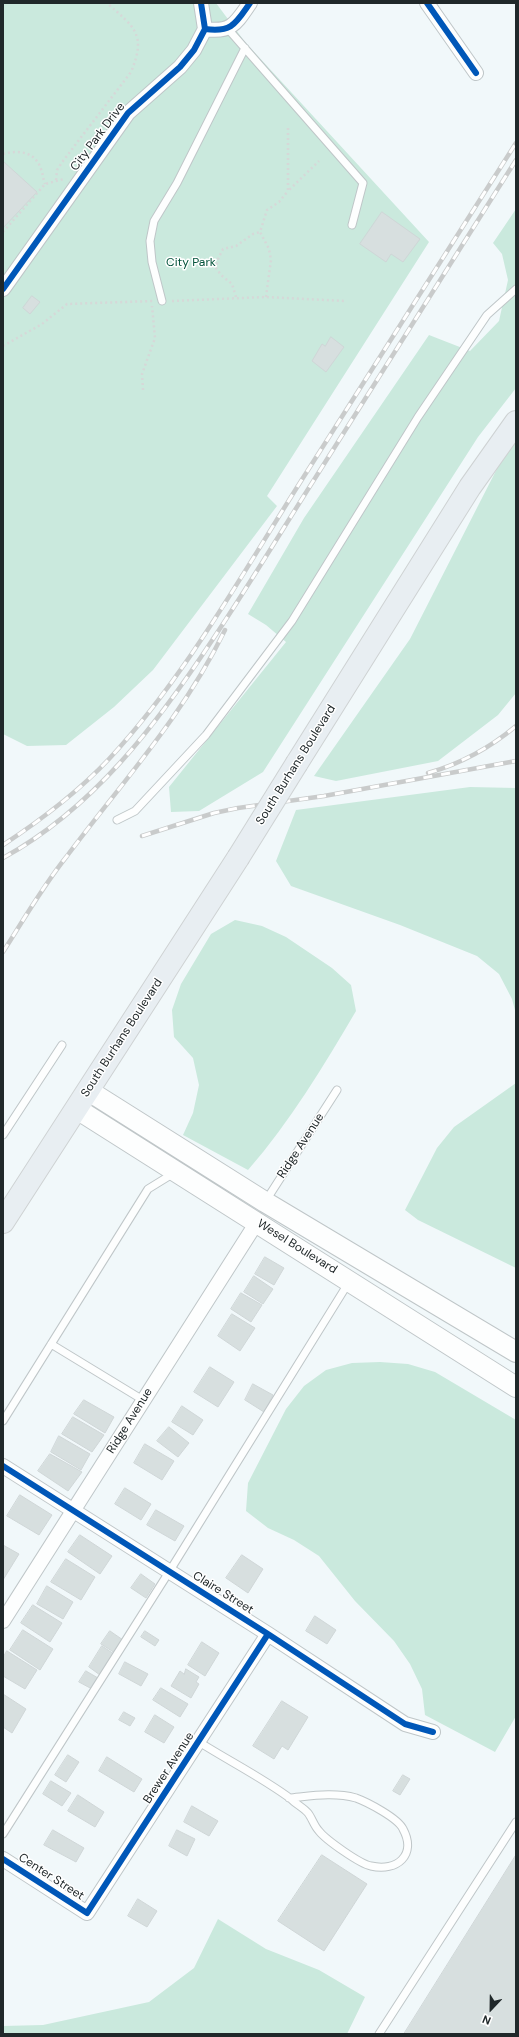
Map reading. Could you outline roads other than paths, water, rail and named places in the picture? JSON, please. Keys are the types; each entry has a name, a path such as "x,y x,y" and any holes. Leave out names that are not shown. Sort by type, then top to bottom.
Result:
{"main road":[{"name":"South Burhans Boulevard","path":"5,1216 89,1091 238,858 470,487 516,422"},
{"name":"Wesel Boulevard","path":"89,1091 265,1202 516,1352"},
{"name":"Wesel Boulevard","path":"77,1109 350,1280 516,1387"}],"street":[{"path":"201,3 206,30 217,31 228,29 240,19 250,3"},
{"path":"427,3 476,73"},
{"name":"City Park Drive","path":"3,288 128,113 180,67 194,50 206,30"},
{"name":"Ridge Avenue","path":"3,1621 257,1222"},
{"name":"Claire Street","path":"3,1466 268,1634 405,1724 433,1732"},
{"name":"Brewer Avenue","path":"87,1913 268,1634"},
{"name":"Center Street","path":"3,1859 87,1913"}],"lane":[{"path":"228,29 363,183 352,225"},
{"path":"162,301 152,262 150,241 154,221 177,183 245,48"},
{"path":"117,820 135,811 206,735 287,627 364,507 422,411 487,315 516,289"},
{"path":"3,1135 62,1045"},
{"name":"Ridge Avenue","path":"265,1202 337,1090"},
{"path":"3,1421 148,1189 177,1171"},
{"path":"3,1834 169,1572 350,1280"},
{"path":"51,1344 143,1400"},
{"path":"198,1742 289,1798 307,1812 318,1831 330,1842 368,1866 381,1868 393,1867 400,1862 406,1854 408,1847 403,1828 397,1821 365,1802 338,1795 289,1798"},
{"path":"379,2034 516,1822"}],"railway":[{"path":"3,845 59,805 85,783 109,759 163,694 211,625 516,143"},
{"path":"3,858 36,838 66,815 95,789 121,762 146,732 192,671 516,160"},
{"path":"3,952 58,867 152,747 172,719 191,691 225,630"},
{"path":"428,773 452,765 475,754 486,748 516,726"},
{"path":"142,836 214,813 238,808 324,796 516,761"}],"park label":[{"name":"City Park","path":"191,263"}]}
